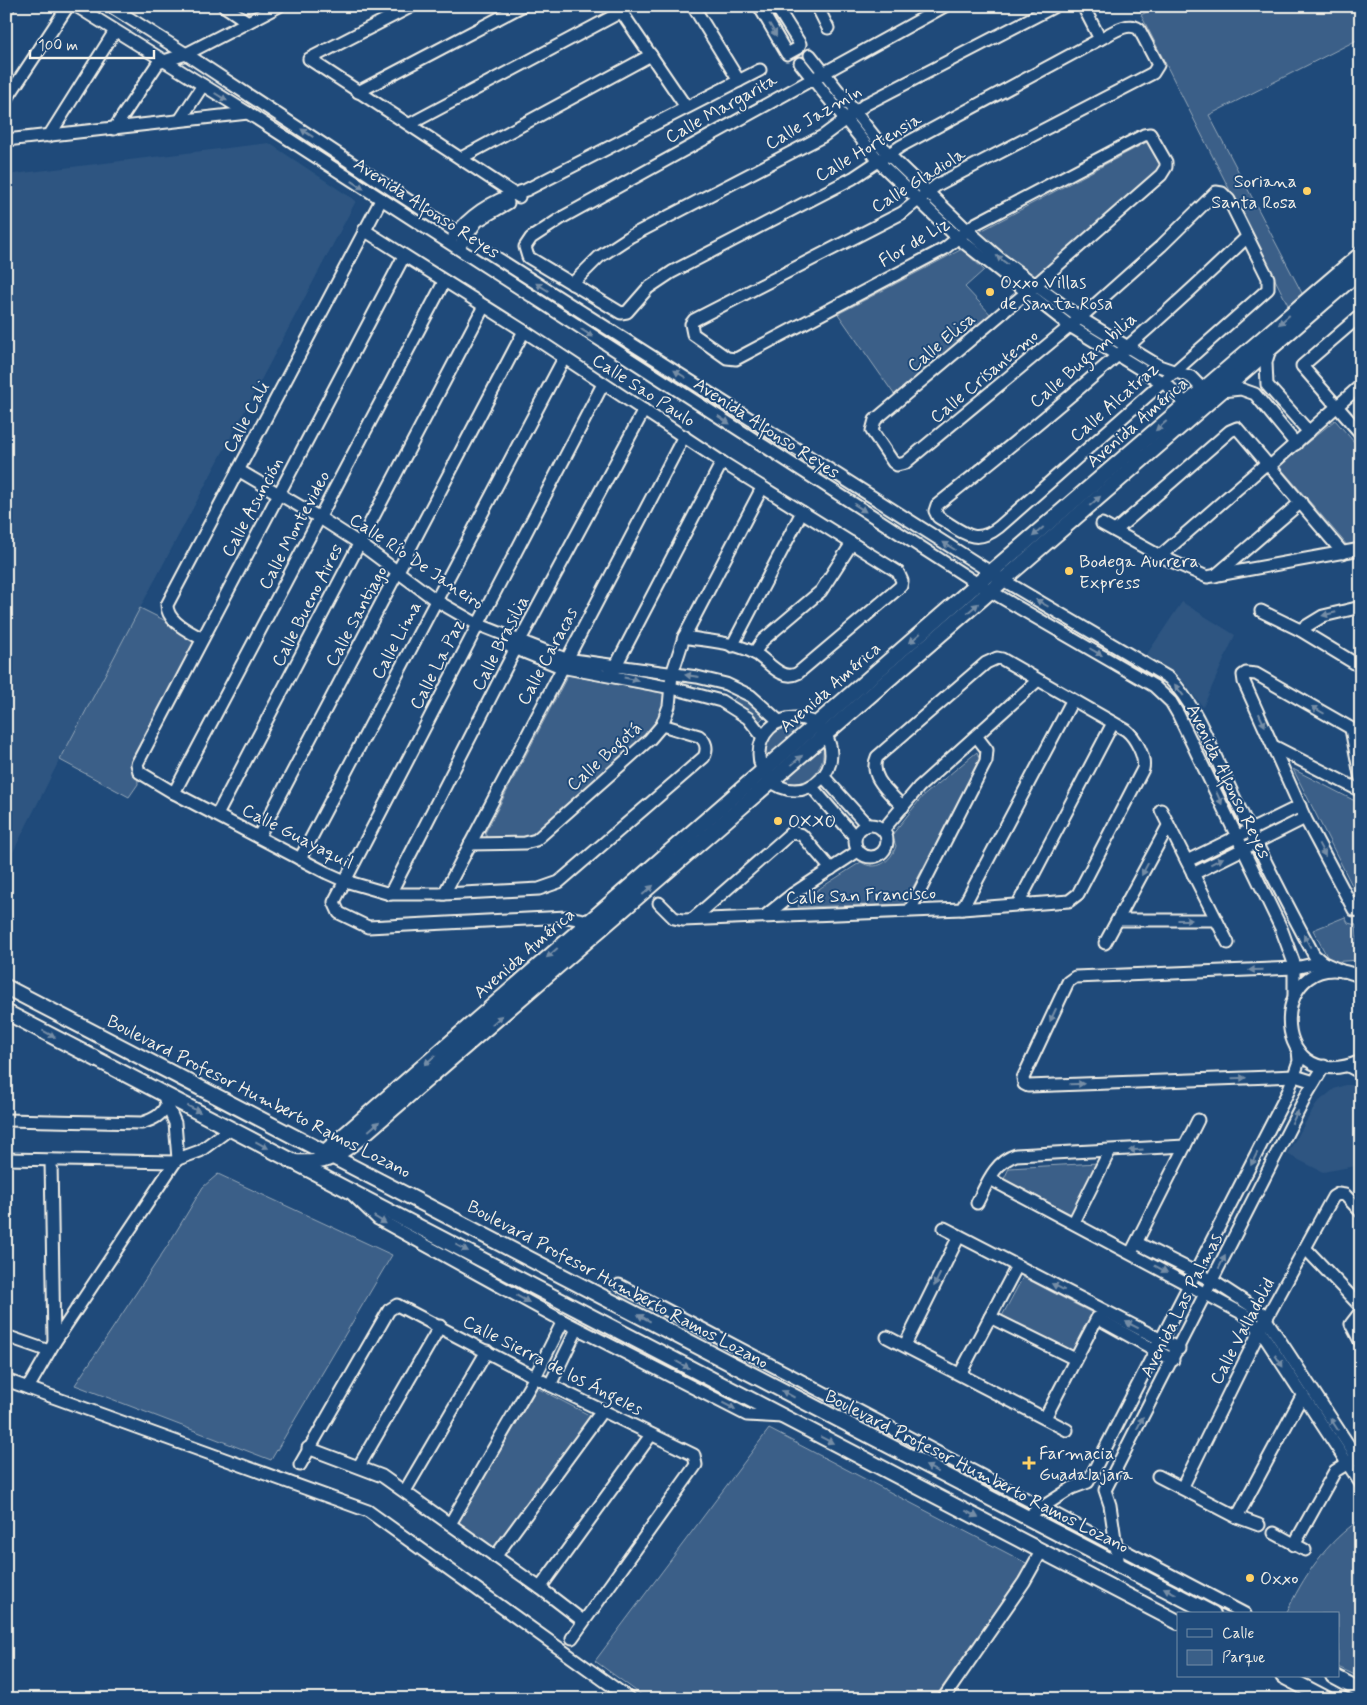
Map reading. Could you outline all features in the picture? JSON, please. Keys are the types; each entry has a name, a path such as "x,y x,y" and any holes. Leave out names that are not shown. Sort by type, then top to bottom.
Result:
{"main road":[{"name":"Avenida América","path":"1326,292 1361,254"},
{"name":"Avenida América","path":"1212,393 1310,305 1326,292 1361,270"},
{"name":"Avenida América","path":"331,1154 356,1141 611,922 767,776 816,725 990,572 1191,409 1270,349 1310,305"},
{"name":"Avenida América","path":"331,1154 589,921 767,776 826,735 991,592 1191,409"},
{"path":"601,911 611,922"},
{"name":"Boulevard Profesor Humberto Ramos Lozano","path":"6,986 1209,1612"},
{"path":"6,1012 164,1098 231,1128 1177,1621"},
{"path":"356,1141 353,1157 360,1169"},
{"path":"293,1162 318,1162 331,1154"},
{"path":"940,1498 944,1489 952,1486 1000,1511 1022,1514"},
{"path":"1287,1678 1327,1699"},
{"path":"1338,1678 1361,1691"}],"street":[{"path":"6,10 9,6"},
{"path":"6,100 68,6"},
{"name":"Avenida Alfonso Reyes","path":"76,6 248,113 978,584 1154,686 1171,702 1190,738 1290,947 1295,968 1294,995 1289,1008 1288,1023 1291,1037 1298,1050"},
{"name":"Avenida Alfonso Reyes","path":"110,6 461,234 990,572 1169,678 1183,696 1203,732 1256,842 1314,954 1322,962"},
{"path":"224,6 248,22"},
{"path":"114,128 154,66 163,61 186,54 279,6"},
{"path":"412,6 309,59 519,194"},
{"path":"358,92 522,6"},
{"path":"693,6 739,81"},
{"path":"759,6 787,54 799,46 776,6"},
{"path":"816,6 828,28"},
{"name":"Calle Margarita","path":"572,284 532,261 525,252 527,242 531,238 563,217 945,6"},
{"name":"Calle Jazmín","path":"572,284 599,257 631,236 823,136 850,115 1055,6"},
{"path":"1083,6 1100,39"},
{"path":"410,124 619,9 686,107"},
{"name":"Calle Hortensia","path":"572,284 624,313 632,308 658,280 853,178 884,158 1100,39 1129,25 1139,29"},
{"name":"Calle Gladiola","path":"727,358 691,331 694,320 902,213 937,185 1153,73 1158,66 1139,29"},
{"path":"49,136 115,31"},
{"path":"461,158 651,55"},
{"path":"810,55 817,75"},
{"path":"800,63 817,75 917,200 1122,350 1175,392 1191,409"},
{"path":"453,247 476,212 519,194 760,70"},
{"path":"180,120 203,85"},
{"path":"6,140 248,113"},
{"name":"Calle Elisa","path":"905,464 893,462 873,434 872,424 1026,293 1165,170 1166,162 1152,136 1142,136"},
{"name":"Flor de Liz","path":"727,358 740,357 944,249 963,234 1142,136"},
{"path":"884,158 927,193 963,234 1026,293 1070,326 1159,366 1191,377 1212,393 1241,389 1255,394 1296,444"},
{"name":"Calle Crisantemo","path":"905,464 1080,318 1161,246 1216,192 1222,193 1228,200 1247,237"},
{"name":"Calle Cali","path":"202,639 168,615 168,605 381,200"},
{"name":"Calle Sao Paulo","path":"364,230 524,331 762,488 898,572 902,581 901,586 798,674 791,676 783,675 754,653"},
{"name":"Calle Alcatraz","path":"987,536 1268,289 1268,278 1247,237"},
{"name":"Calle Bugambilia","path":"987,536 972,537 938,517 937,505 994,460 1122,350 1208,275 1247,237"},
{"name":"Calle Asunción","path":"141,775 137,764 404,256"},
{"name":"Calle Montevideo","path":"174,794 444,282"},
{"name":"Calle Bueno Aires","path":"217,816 484,306"},
{"path":"1361,315 1302,366 1361,434"},
{"name":"Calle Santiago","path":"259,836 524,331"},
{"path":"1270,349 1266,362 1267,384 1309,432"},
{"name":"Calle Lima","path":"300,858 564,358"},
{"name":"Calle La Paz","path":"589,921 566,917 368,927 337,911 336,896 603,384"},
{"path":"1255,394 1267,384"},
{"path":"1160,556 1268,465 1296,444 1361,385"},
{"path":"1275,418 1288,408"},
{"name":"Calle Brasilia","path":"390,894 518,646 644,410"},
{"path":"1115,530 1235,428 1239,429 1344,553"},
{"name":"Calle Caracas","path":"444,894 563,663 684,436"},
{"path":"613,671 722,462"},
{"name":"Calle Río De Janeiro","path":"236,473 278,495 319,520 358,546 435,604 475,627 563,663 613,671 697,677 726,684 751,696 780,722"},
{"name":"Calle Bogotá","path":"470,844 525,843 536,840 650,739 662,725 672,688 672,674 684,637 762,488"},
{"path":"1214,577 1301,502"},
{"path":"732,646 802,512"},
{"path":"1102,524 1160,556 1200,575 1214,577 1361,549"},
{"path":"684,637 732,646 754,653 762,640 821,591 852,543"},
{"path":"1300,630 1323,616 1361,607"},
{"path":"1261,611 1300,630 1361,667"},
{"path":"903,807 877,778 874,764 877,757 991,660 1002,659 1112,723 1018,904"},
{"name":"Calle Río De Janeiro","path":"613,671 722,700 748,718 764,737"},
{"path":"1358,911 1305,818 1243,675 1249,672 1256,674 1356,731 1361,780"},
{"path":"882,830 919,787 977,737 1037,681"},
{"path":"722,700 726,684"},
{"path":"962,909 1072,701"},
{"path":"798,718 816,725 826,735 831,756 823,776 811,786 798,790 784,788 767,776 759,754 764,737 770,728 780,722 798,718"},
{"name":"Calle San Francisco","path":"660,903 678,920 962,909 1069,901 1078,894 1143,769 1144,760 1129,732 1112,723"},
{"name":"Calle Guayaquil","path":"141,775 174,794 345,881 390,894 444,894 539,889 559,882 704,757 706,744 699,736 662,725"},
{"path":"1190,738 1203,732"},
{"path":"910,910 986,762 987,750 977,737"},
{"path":"1275,747 1361,791"},
{"path":"823,776 867,825"},
{"path":"811,786 855,837 858,851"},
{"path":"826,802 838,792"},
{"path":"1187,862 1300,806"},
{"path":"1160,810 1228,942"},
{"path":"1193,874 1305,818"},
{"path":"855,837 862,827 873,825 882,830 886,840 883,851 873,856 868,856 858,851"},
{"path":"1105,943 1168,826"},
{"path":"693,919 792,832 802,835 831,869"},
{"path":"765,916 794,893 858,851"},
{"path":"1118,920 1216,920"},
{"path":"1314,1082 1295,1076 1028,1086 1024,1084 1023,1078 1068,982 1079,976 1295,968 1322,962 1354,972"},
{"path":"1294,995 1314,975 1328,971 1354,972"},
{"path":"1298,1050 1305,1057 1324,1066 1348,1066 1361,1061"},
{"name":"Avenida Las Palmas","path":"1088,1482 1160,1346 1295,1076 1299,1061 1298,1050"},
{"name":"Avenida Las Palmas","path":"1105,1490 1314,1082 1324,1066"},
{"path":"1348,1066 1361,1073"},
{"path":"6,1120 142,1123 154,1119 164,1098"},
{"path":"28,1388 51,1347 177,1160 175,1123 164,1098"},
{"path":"1134,1248 1198,1120"},
{"path":"6,1159 177,1160 200,1151 231,1128"},
{"path":"977,1203 1002,1161 1016,1155 1109,1152 1185,1146"},
{"path":"1074,1222 1109,1152"},
{"path":"51,1347 52,1160"},
{"path":"990,1179 1074,1222 1213,1281 1258,1309 1266,1318 1357,1467"},
{"path":"345,1187 378,1219 563,1322 747,1415 782,1417"},
{"name":"Calle Valladolid","path":"1182,1488 1266,1318 1306,1249 1333,1197 1338,1194 1345,1195 1361,1212"},
{"path":"944,1228 1017,1266 1160,1346 1173,1360"},
{"path":"905,1345 959,1236"},
{"path":"1134,1248 1190,1285 1247,1316 1260,1330 1302,1396 1357,1467"},
{"path":"1306,1249 1361,1309 1351,1324 1361,1343"},
{"path":"960,1374 1017,1266"},
{"path":"619,1285 1241,1612"},
{"name":"Calle Sierra de los Ángeles","path":"308,1448 388,1310 400,1305 550,1385 694,1455 696,1465 583,1621"},
{"path":"990,1318 1076,1359"},
{"path":"1045,1418 1096,1318 1160,1346 1178,1349"},
{"path":"450,1524 535,1377 563,1322"},
{"path":"359,1466 440,1326"},
{"path":"550,1385 577,1329"},
{"path":"6,1336 51,1347"},
{"path":"887,1336 1067,1430"},
{"path":"405,1491 487,1351"},
{"path":"6,1380 368,1511 630,1699"},
{"path":"1237,1516 1302,1396"},
{"path":"496,1557 602,1411"},
{"path":"540,1588 651,1435"},
{"path":"914,1459 922,1445"},
{"path":"300,1465 308,1448 382,1476 540,1588 583,1621 572,1638"},
{"path":"1294,1545 1335,1471 1357,1467"},
{"path":"1158,1476 1237,1516 1259,1525"},
{"path":"1022,1514 1072,1488 1088,1482 1105,1490 1117,1546 1119,1566"},
{"path":"1274,1533 1305,1550"},
{"path":"943,1699 1024,1582 1042,1550"}],"shaded area":[{"path":"269,143 356,201 61,757 6,866 6,175"},
{"path":"1182,602 1235,635 1203,707 1182,681 1165,667 1145,657"},
{"path":"1345,1085 1361,1085 1361,1165 1323,1172 1287,1154 1317,1103 1334,1089"}],"green space":[{"path":"1158,6 1361,6 1361,38 1209,115 1304,297 1290,309 1141,15"},
{"path":"1149,141 1163,166 1037,281 979,232"},
{"path":"962,249 984,270 965,287 993,317 896,397 838,314"},
{"path":"1335,420 1361,450 1361,542 1347,545 1279,466"},
{"path":"140,608 202,639 137,764 138,784 129,797 60,760"},
{"path":"568,675 667,694 662,718 650,735 533,839 489,842 485,833"},
{"path":"738,695 765,716 760,721 732,701"},
{"path":"796,722 804,724 765,759 764,744 770,733 780,725"},
{"path":"823,747 821,763 813,776 800,783 784,781"},
{"path":"977,752 980,761 904,904 798,907 800,901 861,862 877,866 887,861 896,846 892,835 922,797"},
{"path":"1293,769 1355,801 1361,823 1361,903"},
{"path":"1345,917 1348,923 1356,925 1359,960 1330,962 1313,930"},
{"path":"1098,1163 1073,1215 1004,1179 1009,1168"},
{"path":"218,1174 392,1255 271,1460 75,1385 168,1245 203,1187"},
{"path":"1023,1277 1094,1314 1073,1354 1002,1316"},
{"path":"537,1388 591,1416 494,1550 457,1525"},
{"path":"769,1429 1028,1564 934,1699 647,1699 595,1661"},
{"path":"1361,1519 1361,1678 1340,1668 1340,1612 1287,1612 1292,1600 1317,1561 1337,1538"}],"place":[{"name":"Soriana Santa Rosa","path":"1307,191"},
{"name":"Oxxo Villas de Santa Rosa","path":"990,292"},
{"name":"Bodega Aurrera Express","path":"1069,571"},
{"name":"OXXO","path":"778,821"},
{"name":"Farmacia Guadalajara","path":"1029,1463"},
{"name":"Oxxo","path":"1250,1578"}]}
